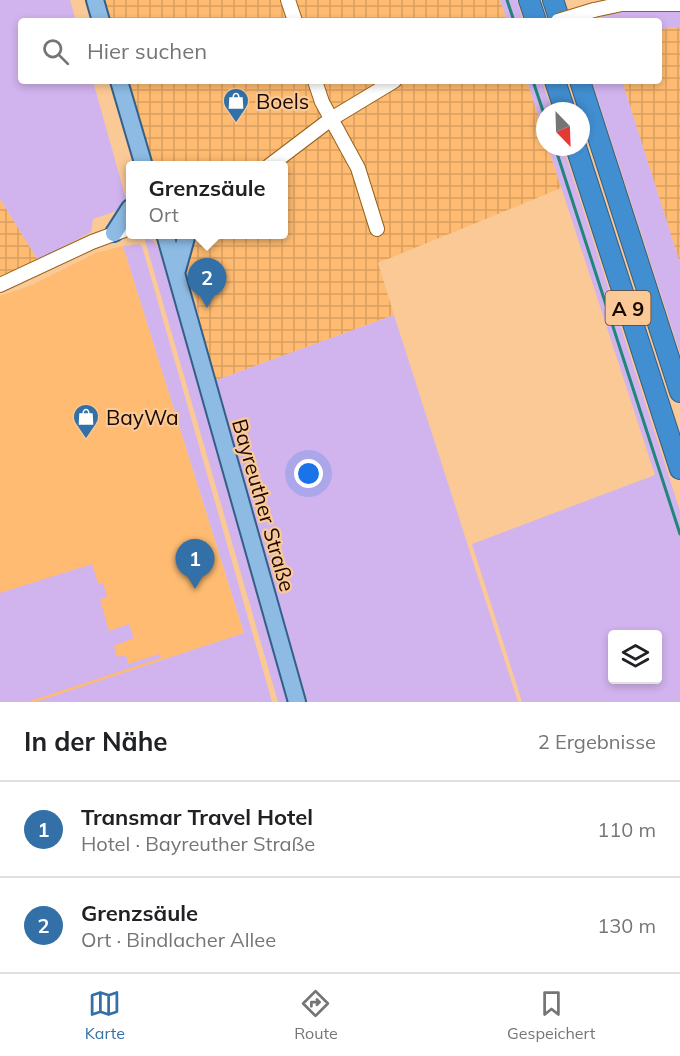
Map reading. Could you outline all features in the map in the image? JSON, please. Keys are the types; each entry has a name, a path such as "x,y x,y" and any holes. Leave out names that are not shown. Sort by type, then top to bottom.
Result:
{"highway":[{"path":"529,0 535,18"},
{"path":"554,0 558,18"},
{"path":"556,84 562,102"},
{"name":"A 9","path":"581,84 680,392"},
{"name":"A 9","path":"579,156 680,469"}],"main road":[{"path":"95,0 100,18"},
{"path":"120,84 143,161"},
{"path":"114,233 126,214"},
{"name":"Bayreuther Straße","path":"166,239 297,702"},
{"path":"176,274 185,239"}],"street":[{"path":"288,0 294,18"},
{"path":"569,18 622,4 675,4"},
{"path":"316,84 331,118 358,168 377,229"},
{"path":"274,161 331,118 389,84"},
{"path":"0,285 126,229"}],"shaded area":[{"path":"0,0 70,0 75,18 18,18 18,84 94,84 126,199 116,211 93,219 91,232 38,260 0,199"},
{"path":"103,0 500,0 506,18 109,18"},
{"path":"500,0 517,0 522,18 506,18"},
{"path":"622,10 680,10 680,27 662,29 662,18 602,18 601,14"},
{"path":"680,27 680,263 623,84 662,84 662,29"},
{"path":"129,84 528,84 536,109 536,156 551,156 561,188 378,263 394,315 214,381 194,295 197,293 188,265 189,239 288,239 288,161 152,161"},
{"path":"528,84 543,84 549,102 536,102 536,109"},
{"path":"593,84 623,84 680,263 680,353"},
{"path":"551,156 566,156 680,511 680,702 522,702 472,544 655,475"},
{"path":"0,199 38,260 0,276"},
{"path":"145,239 155,242 161,253 291,702 278,702"},
{"path":"139,244 142,246 272,702 35,702 244,633 123,246"},
{"path":"123,246 244,634 35,702 0,702 0,296 32,285 96,253"},
{"path":"394,315 518,702 303,702 214,381"},
{"path":"92,564 98,583 103,583 107,597 100,599 109,631 129,624 134,638 114,646 117,657 126,655 128,664 160,654 161,658 27,702 0,702 0,593"}],"waterway":[{"path":"507,0 513,18"},
{"path":"534,84 540,102"},
{"path":"558,156 680,534"}],"place":[{"name":"Boels","path":"236,124"},
{"name":"Grenzsäule","path":"207,308"},
{"name":"BayWa","path":"86,440"},
{"name":"Transmar Travel Hotel","path":"195,589"}]}
